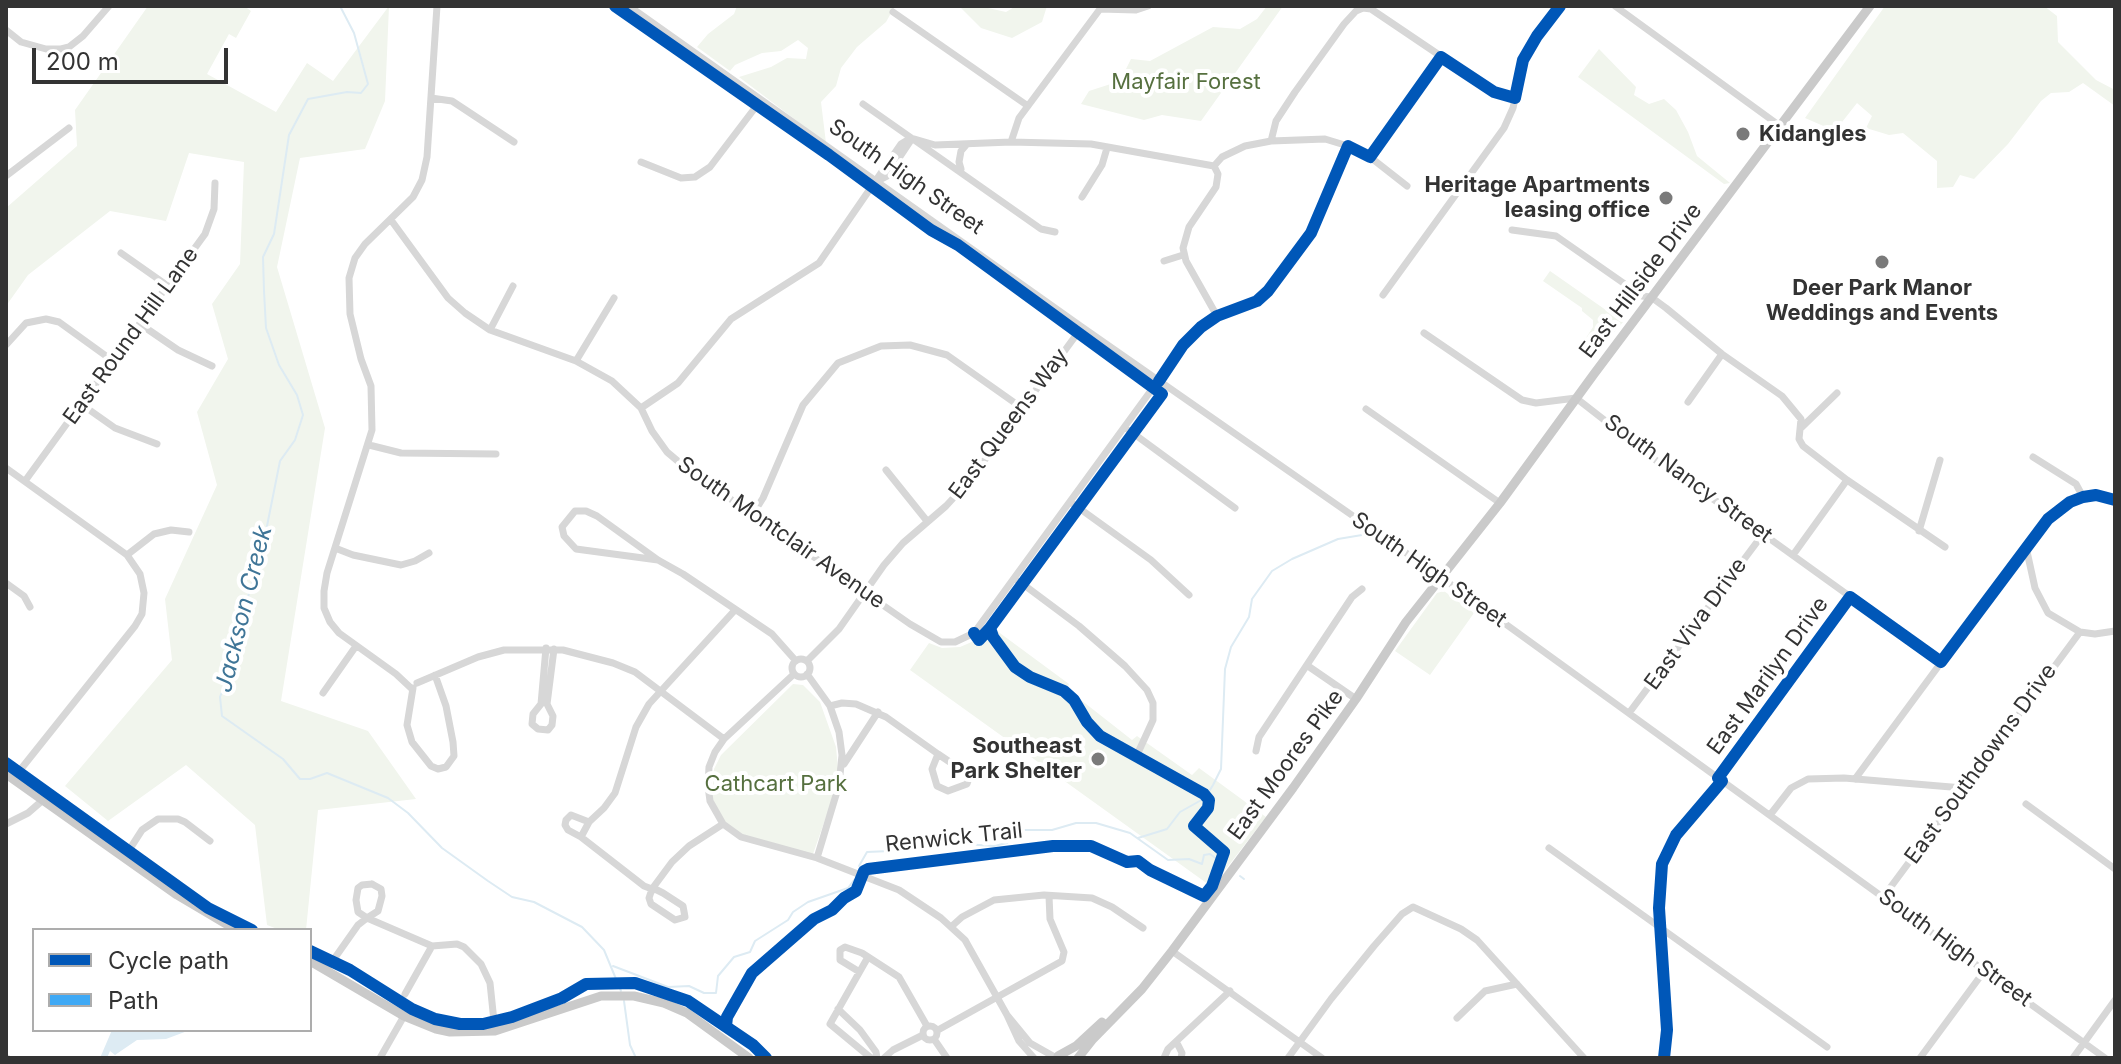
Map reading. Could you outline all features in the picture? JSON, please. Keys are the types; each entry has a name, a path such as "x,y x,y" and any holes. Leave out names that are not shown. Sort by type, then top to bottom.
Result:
{"main road":[{"name":"East Hillside Drive","path":"1442,578 1870,6"},
{"name":"East Moores Pike","path":"1078,1058 1172,951 1356,699 1406,622 1442,578"},
{"path":"9,776 206,914 232,928"},
{"path":"312,962 404,1016 450,1032 495,1031 601,996 634,996 664,1003 687,1013 749,1058"},
{"name":"East Moores Pike","path":"1056,1057 1125,1006"}],"street":[{"path":"6,30 21,42 46,49 61,49 83,36 109,6"},
{"path":"414,686 339,633 324,608 327,573 369,445 373,413 371,386 350,314 349,278 355,258 365,244 413,197 422,180 427,157 437,6"},
{"name":"South High Street","path":"629,6 1442,578 2105,1058"},
{"path":"1011,142 1019,118 1100,8 1136,10 1148,6"},
{"path":"1383,295 1504,128 1510,117 1523,60 1560,6"},
{"path":"1615,6 1780,126"},
{"path":"1271,141 1276,121 1295,92 1344,24 1363,8 1371,9 1494,92 1515,98"},
{"path":"893,12 1028,106"},
{"path":"1370,157 1441,57"},
{"path":"431,98 452,101 514,142"},
{"path":"641,162 681,178 695,177 710,167 761,100"},
{"path":"863,104 1041,229 1055,232"},
{"path":"6,176 69,128"},
{"path":"641,408 678,383 731,319 819,263 901,144 911,138 935,145 1053,141 1091,144 1214,166"},
{"path":"1214,166 1222,157 1245,146 1271,141 1325,139 1370,157 1407,186"},
{"path":"962,171 959,162 961,151 967,144"},
{"path":"1137,755 1153,720 1153,703 1147,690 1079,626 1016,579 1193,333 1217,316 1257,301 1279,279 1320,215 1348,146"},
{"path":"1082,197 1102,165 1107,148"},
{"path":"1214,166 1218,181 1189,227 1183,255 1217,316"},
{"name":"East Round Hill Lane","path":"25,481 209,226 215,183"},
{"name":"South Montclair Avenue","path":"391,220 448,298 465,313 490,330 576,361 612,381 641,408 667,452 686,468 910,624 941,642 955,642 972,636 1016,579"},
{"path":"1512,230 1556,236 1642,296 1651,297 1722,354 1782,396 1801,419 1801,443 1847,480 1945,547"},
{"path":"121,253 168,286"},
{"path":"1164,261 1183,255"},
{"path":"490,330 513,286"},
{"path":"576,361 614,298"},
{"path":"6,345 26,323 46,319 59,322 113,361"},
{"path":"140,324 178,350 212,366"},
{"name":"East Queens Way","path":"807,661 839,629 894,554 970,480 1082,327"},
{"path":"1424,333 1522,400 1536,403 1576,398"},
{"path":"753,514 763,498 803,405 838,363 852,357 881,346 910,345 947,355 1022,408"},
{"path":"1688,402 1722,354"},
{"path":"1802,427 1837,393"},
{"name":"South Nancy Street","path":"1576,398 1662,465 1941,662"},
{"path":"81,404 115,428 157,444"},
{"path":"1366,409 1500,503"},
{"path":"1126,428 1235,508"},
{"path":"369,445 401,453 496,454"},
{"path":"2033,457 2076,484 2083,497"},
{"path":"1919,531 1940,460"},
{"path":"6,468 127,555 137,567 144,587 139,620 9,776"},
{"path":"886,470 927,521"},
{"path":"1793,555 1847,480"},
{"path":"1855,779 2026,547 2055,514 2083,497 2096,495 2115,500"},
{"path":"1072,503 1151,560 1189,595"},
{"path":"658,560 576,549 564,536 562,527 575,511 586,511 772,634 796,661"},
{"path":"127,555 154,534 189,532"},
{"name":"East Viva Drive","path":"1629,713 1763,534"},
{"path":"620,555 628,539"},
{"path":"2026,547 2035,588 2043,607 2058,621 2080,632 2095,634 2115,631"},
{"path":"335,548 401,565 429,553"},
{"path":"6,583 24,596 30,607"},
{"path":"1256,751 1259,737 1352,597 1362,589"},
{"name":"East Marilyn Drive","path":"1664,1058 1667,1030 1659,886 1665,855 1684,824 1720,779 1850,597"},
{"path":"581,837 582,831 615,793 636,727 660,689 735,610"},
{"name":"East Southdowns Drive","path":"1884,896 2080,632"},
{"path":"323,693 356,646"},
{"path":"414,686 478,657 504,650 550,649 613,663 635,672 724,739"},
{"path":"546,687 553,716 548,730 538,729 532,724 533,714 539,708 546,687 550,649"},
{"path":"794,674 792,668 801,659 807,661 807,674"},
{"path":"1308,666 1356,699"},
{"path":"794,674 807,674"},
{"path":"794,674 724,739 709,767 710,801 723,824 741,837 817,858 899,890 952,926 965,940 1019,1041 1034,1058"},
{"path":"807,674 830,706 841,746 842,766 834,805 817,858"},
{"path":"414,686 407,725 412,742 431,766 438,769 446,767 454,756 453,742 446,706 435,675"},
{"path":"830,706 848,703 878,712 966,773 969,778 967,784 948,791 937,786 932,769 938,754"},
{"path":"539,708 549,709"},
{"path":"842,766 878,712"},
{"path":"841,746 856,744"},
{"path":"1770,815 1798,782 1824,778 1963,788"},
{"path":"6,824 28,813 43,800"},
{"path":"2026,804 2115,869"},
{"path":"589,822 571,815 565,825 633,878 652,889 683,906 686,911 683,919 675,920 651,904 652,889 672,862 689,846 723,824"},
{"path":"124,858 142,830 158,819 178,819 210,841"},
{"path":"1549,848 1827,1047"},
{"path":"327,969 358,925 367,918 378,911 381,889 372,884 358,888 358,912 367,918 432,946 457,944 472,952 490,983 495,1031"},
{"path":"952,926 994,900 1049,896 1092,898 1121,912 1143,928"},
{"path":"934,1039 938,1030 1055,967 1064,957 1049,913 1049,896"},
{"path":"1288,1058 1374,946 1402,914 1413,907 1470,935 1584,1058"},
{"path":"405,994 432,946"},
{"path":"858,971 840,960 840,950 850,947 899,977 927,1026"},
{"path":"1172,951 1322,1058"},
{"path":"868,957 830,1024 871,1058 877,1058"},
{"path":"1920,1058 1985,970"},
{"path":"1457,1018 1485,991 1517,984"},
{"path":"1164,1058 1168,1049 1230,991"},
{"path":"2073,1058 2115,1000"},
{"path":"838,1009 860,1030 877,1058"},
{"path":"1007,1015 1030,1043 1056,1057"},
{"path":"380,1058 404,1016"},
{"path":"927,1026 932,1025 938,1030"},
{"path":"884,1058 923,1035 927,1026"},
{"path":"850,1041 860,1030"},
{"path":"923,1035 929,1040 934,1039"},
{"path":"934,1039 947,1058"},
{"path":"1177,1043 1181,1058"}],"green space":[{"path":"148,6 244,6 251,11 236,38 229,34 207,74 276,112 307,63 333,81 389,6 385,101 365,149 300,158 277,267 325,428 281,701 368,731 416,799 318,810 306,928 267,925 255,825 186,765 108,821 65,786 172,660 165,599 217,485 197,412 228,359 212,304 240,264 244,162 189,153 166,221 110,211 28,275 6,306 6,208 77,146 75,110"},
{"path":"737,6 895,6 886,22 857,47 841,68 836,86 821,102 826,143 739,77 771,67 787,58 806,59 808,48 798,40 781,51 762,53 735,65 730,71 697,47 734,14"},
{"path":"959,6 979,6 1006,12 1016,6 1047,6 1042,22 1012,38 981,28"},
{"name":"Mayfair Forest","path":"1267,6 1283,6 1201,121 1162,115 1144,120 1081,104 1089,91 1120,81 1131,59 1150,61 1213,27 1240,29 1257,19"},
{"path":"1885,6 2044,6 2057,16 2058,42 2096,80 2115,90 2115,106 2083,83 2069,92 2051,93 1974,179 1960,175 1953,187 1937,188 1937,161 1903,133 1889,135 1866,128 1872,116 1857,103 1835,131 1805,118"},
{"path":"1599,49 1636,87 1634,95 1649,104 1664,99 1676,110 1697,156 1730,183 1724,184 1578,77"},
{"path":"1550,271 1623,322 1603,345 1593,346 1587,354 1582,351 1593,320 1582,308 1543,281"},
{"path":"1444,591 1474,613 1430,675 1395,651 1437,593"},
{"path":"989,625 1069,684 1067,689 1132,740 1137,736 1192,775 1199,768 1266,817 1212,887 910,670 929,643 942,648 960,647 974,641"},
{"name":"Cathcart Park","path":"793,684 803,685 820,702 836,747 838,769 832,800 813,854 741,835 725,823 712,798 714,769 721,755"}],"shaded area":[{"path":"111,1032 185,1032 166,1039 137,1040 115,1055 110,1051 107,1058 100,1058"}],"waterway":[{"name":"Jackson Creek","path":"269,6 291,6"},
{"name":"Jackson Creek","path":"340,6 354,33 368,84 361,93 347,92 308,99 289,135 274,234 263,257 264,291 266,328 279,365 297,395 303,415 295,440 280,461 263,546 242,617 236,656 220,697 222,716 283,759 300,779 327,773 388,798 408,813 442,848 512,897 534,902 582,927 604,950 621,991"},
{"path":"1138,838 1167,829 1180,812 1205,798 1213,785 1221,769 1225,669 1231,647 1249,617 1252,599 1272,571 1338,539 1362,535"},
{"path":"859,866 867,852 964,844 994,846 1007,843 1020,830 1052,830 1076,823 1096,823 1130,833 1168,860 1189,859 1202,864 1204,855 1210,854 1217,859"},
{"path":"1240,876 1244,879"},
{"path":"613,966 668,987 689,986 704,993 716,993 718,976 734,957 750,952 755,941 788,920 793,912 808,902 848,888 854,880"},
{"name":"Jackson Creek","path":"624,1001 630,1045 636,1058"}],"marked path":[{"path":"1792,141 1796,136"}],"cycle path":[{"path":"615,6 931,230 958,245 1162,394 990,628 979,640 974,633"},
{"path":"1159,381 1183,345 1201,327 1217,316 1257,301 1268,291 1311,233 1348,146 1370,157 1441,57 1494,92 1515,98 1523,60 1560,6"},
{"path":"1718,778 1850,597 1941,662 2048,519 2070,502 2083,497 2096,495 2115,500"},
{"name":"Renwick Trail","path":"726,1026 727,1017 752,973 814,919 832,910 856,891 864,871 868,869 1053,846 1091,846 1127,862 1138,861 1204,896 1212,886 1224,852 1194,826 1208,808 1209,800 1204,794 1100,736 1064,691 1015,667 990,628"},
{"path":"6,763 208,908 248,928"},
{"path":"1664,1058 1667,1030 1659,908 1662,864 1676,835 1722,781"},
{"path":"312,952 350,970 412,1009 435,1019 460,1024 483,1024 512,1017 562,998 586,984 635,983 688,1001 753,1045 766,1058"}],"place":[{"name":"Kidangles","path":"1743,134"},
{"name":"Heritage Apartments leasing office","path":"1666,198"},
{"name":"Deer Park Manor Weddings and Events","path":"1882,262"},
{"name":"Southeast Park Shelter","path":"1098,759"}]}
